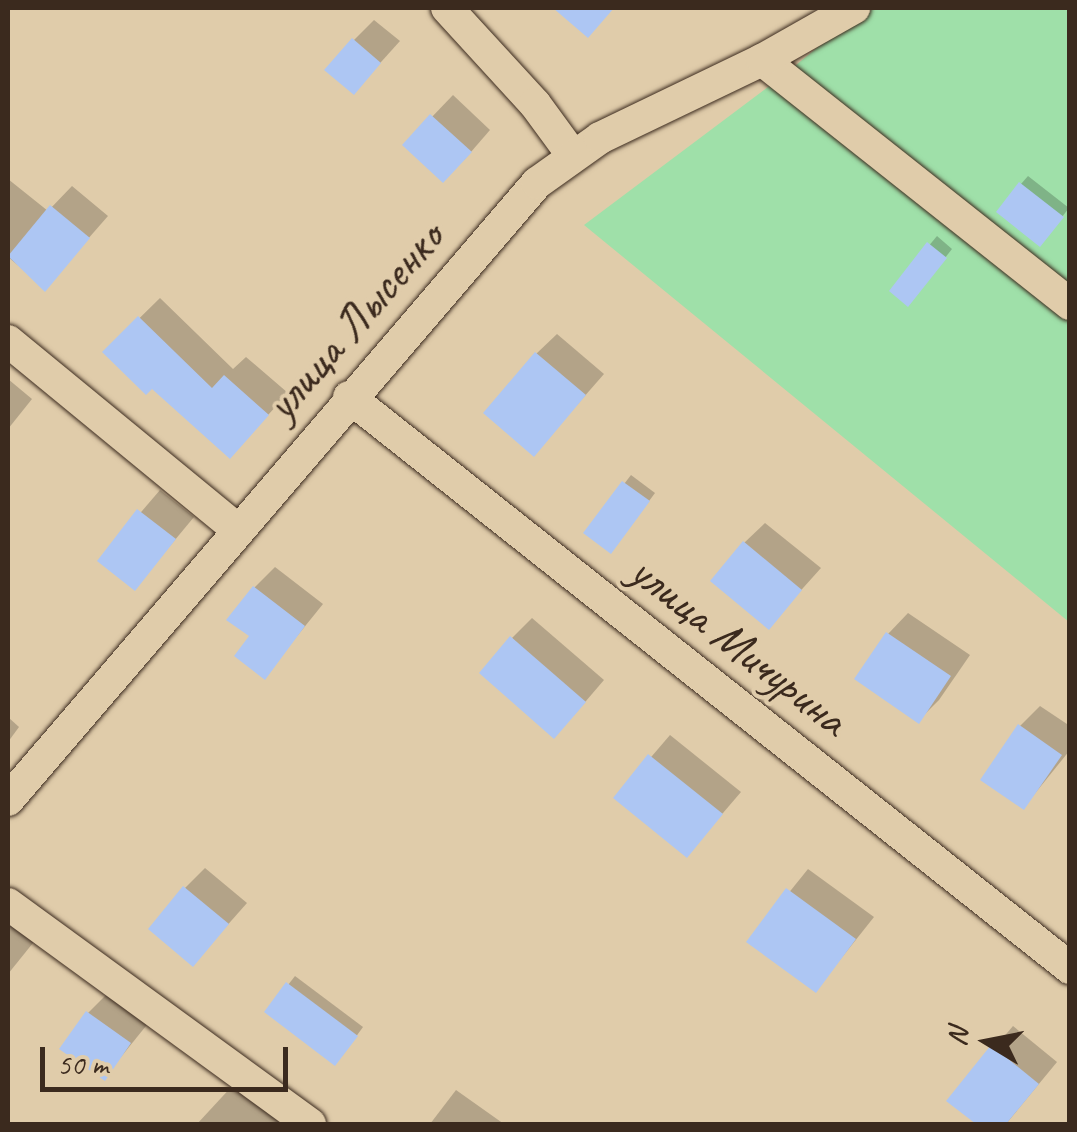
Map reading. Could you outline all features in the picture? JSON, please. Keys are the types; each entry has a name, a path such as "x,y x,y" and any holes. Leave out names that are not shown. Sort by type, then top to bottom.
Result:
{"street":[{"path":"447,8 534,104 572,156"},
{"name":"улица Лысенко","path":"8,800 349,397 537,183 600,138 762,60 854,8"},
{"path":"762,60 1070,304"},
{"path":"8,341 238,530"},
{"name":"улица Мичурина","path":"349,397 1070,968"},
{"path":"8,904 310,1124"}],"green space":[{"path":"865,8 1069,8 1069,622 584,225 784,75"}],"building":[{"path":"553,8 614,8 588,38"},
{"path":"352,38 381,63 354,95 324,70"},
{"path":"430,114 472,152 443,183 402,145"},
{"path":"1019,182 1064,217 1040,247 996,212"},
{"path":"50,205 90,238 45,292 8,256"},
{"path":"927,242 947,258 908,307 889,291"},
{"path":"138,316 212,388 224,375 269,415 230,459 152,389 146,395 102,352"},
{"path":"535,352 586,395 534,457 483,413"},
{"path":"622,481 650,501 611,554 583,533"},
{"path":"137,509 176,539 135,591 97,561"},
{"path":"743,541 802,590 769,630 710,581"},
{"path":"253,586 305,626 265,680 234,656 249,636 226,620"},
{"path":"886,632 951,676 919,724 854,679"},
{"path":"510,636 586,702 554,739 479,673"},
{"path":"1018,724 1062,755 1024,810 980,780"},
{"path":"648,754 723,814 687,858 613,798"},
{"path":"183,886 229,924 193,967 148,929"},
{"path":"786,888 856,939 816,993 746,942"},
{"path":"286,982 358,1036 335,1066 264,1012"},
{"path":"86,1011 131,1043 105,1081 59,1049"},
{"path":"991,1045 1039,1084 1006,1124 976,1124 946,1101"}]}
